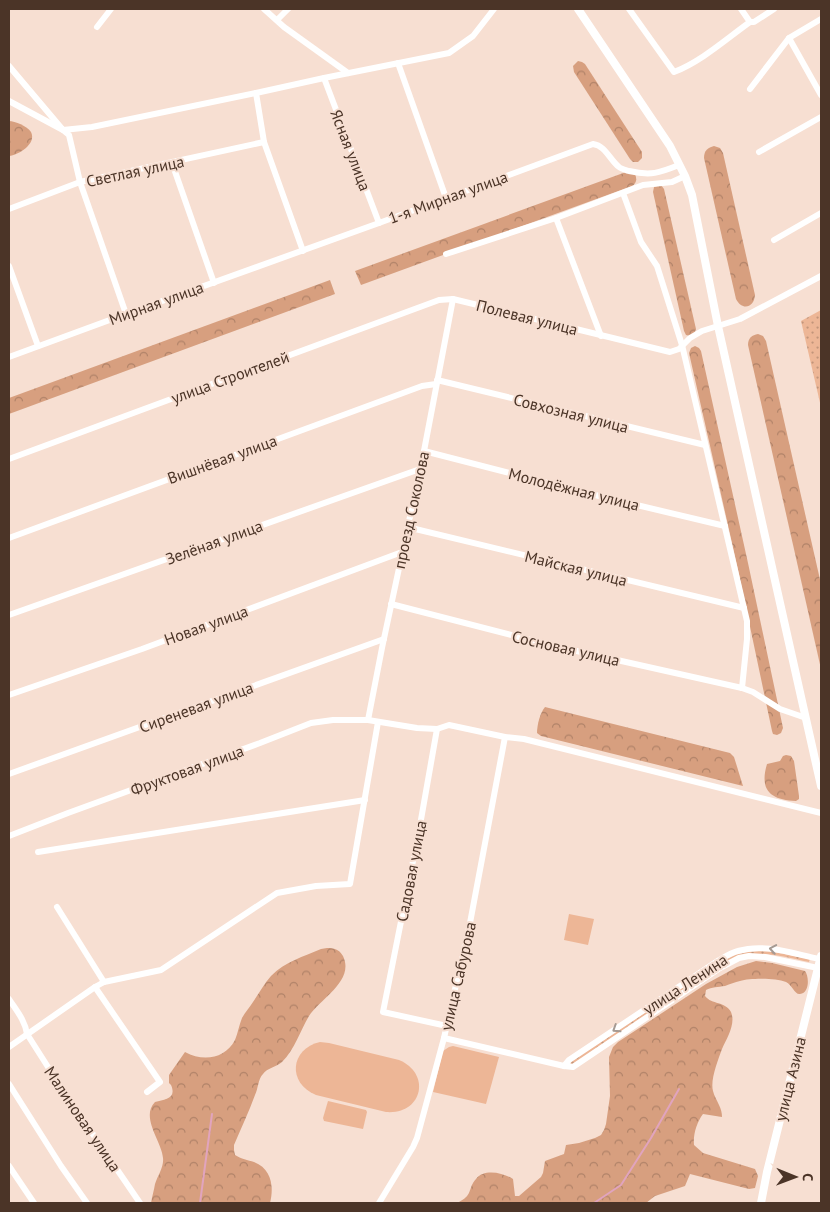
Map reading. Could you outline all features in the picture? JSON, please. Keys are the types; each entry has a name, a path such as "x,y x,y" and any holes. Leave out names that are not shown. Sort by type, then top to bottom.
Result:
{"street":[{"path":"98,26 111,9"},
{"path":"264,9 348,73"},
{"path":"276,20 288,9"},
{"path":"9,101 63,130 92,127 449,53 473,36 494,9"},
{"path":"580,9 670,146 692,195 718,326 821,786"},
{"path":"629,9 674,72 698,60 750,22 759,20 774,9"},
{"path":"741,9 750,22"},
{"path":"750,89 788,38 821,19"},
{"path":"788,38 821,95"},
{"path":"398,63 446,198"},
{"path":"9,66 69,135 80,182 126,314"},
{"name":"Ясная улица","path":"324,78 379,223"},
{"path":"256,93 264,142 303,251"},
{"path":"759,152 821,117"},
{"name":"Светлая улица","path":"9,209 80,182 264,142"},
{"name":"1-я Мирная улица","path":"303,251 593,144 603,148 620,168 634,172 654,174 679,165"},
{"path":"172,163 214,282"},
{"path":"446,254 556,218 643,185 672,182 685,176"},
{"path":"624,193 641,242 657,266 682,345 747,622 742,688"},
{"path":"774,240 821,213"},
{"name":"Полевая улица","path":"556,218 601,336"},
{"name":"Мирная улица","path":"9,357 303,251"},
{"path":"9,266 38,346"},
{"path":"682,345 702,331 740,320 821,276"},
{"name":"Полевая улица","path":"453,299 670,352 679,349 682,345"},
{"name":"проезд Соколова","path":"368,720 424,451 453,299"},
{"name":"улица Строителей","path":"9,459 439,300 453,299"},
{"name":"Совхозная улица","path":"437,382 705,445"},
{"name":"Вишнёвая улица","path":"9,538 437,382"},
{"name":"Молодёжная улица","path":"424,451 725,526"},
{"name":"Зелёная улица","path":"9,615 420,469"},
{"name":"Майская улица","path":"407,527 744,608"},
{"name":"Новая улица","path":"9,695 142,649 402,552"},
{"name":"Сосновая улица","path":"391,604 550,645 742,688 753,692 780,709 806,718"},
{"name":"Сиреневая улица","path":"9,774 384,639"},
{"path":"744,675 753,692"},
{"name":"Фруктовая улица","path":"9,836 311,723 333,720 368,720 416,728 437,729 449,725 505,737 524,739 821,813"},
{"path":"9,1047 95,987 104,982 161,970 277,893 316,886 350,884 378,722"},
{"name":"Садовая улица","path":"437,729 383,1012 447,1026"},
{"name":"улица Сабурова","path":"379,1203 417,1138 447,1026 470,923 505,737"},
{"path":"38,852 365,800"},
{"path":"57,907 104,982"},
{"name":"улица Ленина","path":"564,1066 569,1060 716,962 736,951 769,948 821,957"},
{"name":"улица Ленина","path":"564,1066 573,1067 729,962 739,958 758,956 818,968"},
{"name":"улица Азина","path":"761,1203 767,1172 821,957"},
{"path":"95,987 160,1082 147,1092"},
{"name":"Малиновая улица","path":"9,999 23,1020 27,1034 62,1089 140,1203"},
{"path":"444,1038 564,1066"},
{"path":"9,1084 88,1203"},
{"path":"9,1166 34,1203"}],"shaded area":[{"path":"821,310 821,407 801,321"},
{"path":"569,914 594,919 588,945 564,940"},
{"path":"758,949 810,959 809,962 765,954 738,957 572,1065 570,1062 732,955"},
{"path":"320,1042 399,1060 409,1066 416,1074 419,1083 415,1101 408,1107 398,1111 386,1112 316,1095 307,1090 300,1083 297,1075 298,1059 310,1046"},
{"path":"453,1046 499,1057 486,1104 433,1092 443,1051"},
{"path":"328,1101 366,1110 363,1129 324,1121 323,1118"}],"green space":[{"path":"578,61 585,64 642,152 642,158 638,162 633,162 630,159 574,72 573,66"},
{"path":"9,121 27,128 32,136 26,148 17,154 9,156"},
{"path":"714,146 720,148 723,153 755,295 752,303 747,306 741,305 736,299 704,158 707,150"},
{"path":"626,172 635,174 636,181 632,186 361,285 355,271"},
{"path":"661,185 664,189 696,329 690,336 686,335 684,331 653,192 654,187"},
{"path":"330,280 335,294 9,414 9,398"},
{"path":"758,334 763,336 766,341 821,584 821,669 748,345 751,337"},
{"path":"695,346 701,351 783,728 781,733 777,735 773,734 772,731 689,353 691,348"},
{"path":"545,707 730,753 734,757 743,786 541,736 537,733 540,716"},
{"path":"786,755 791,756 794,761 799,796 799,799 796,801 780,799 769,792 766,787 765,773 767,764 780,761"},
{"path":"327,948 336,949 343,956 344,974 335,989 309,1016 287,1057 261,1076 253,1101 234,1145 235,1155 254,1162 265,1169 270,1179 272,1191 270,1203 151,1203 155,1184 162,1168 163,1158 150,1115 151,1108 155,1102 171,1096 172,1090 169,1083 169,1075 185,1052 206,1058 220,1055 226,1051 235,1040 243,1016 271,976 301,957"},
{"path":"756,961 805,971 808,980 806,991 798,994 786,982 756,979 706,990 705,996 708,999 722,1004 731,1012 732,1021 713,1076 713,1093 722,1112 722,1117 703,1114 694,1137 694,1145 703,1153 755,1169 758,1176 755,1188 749,1189 690,1174 685,1186 655,1196 646,1203 457,1203 468,1195 473,1183 480,1176 489,1173 499,1173 513,1179 515,1196 519,1196 541,1177 545,1161 564,1154 566,1145 579,1143 601,1135 606,1124 610,1096 609,1057 613,1047 706,984 737,967"}],"waterway":[{"path":"594,1203 621,1185 679,1089"},
{"path":"200,1203 212,1114"}]}
